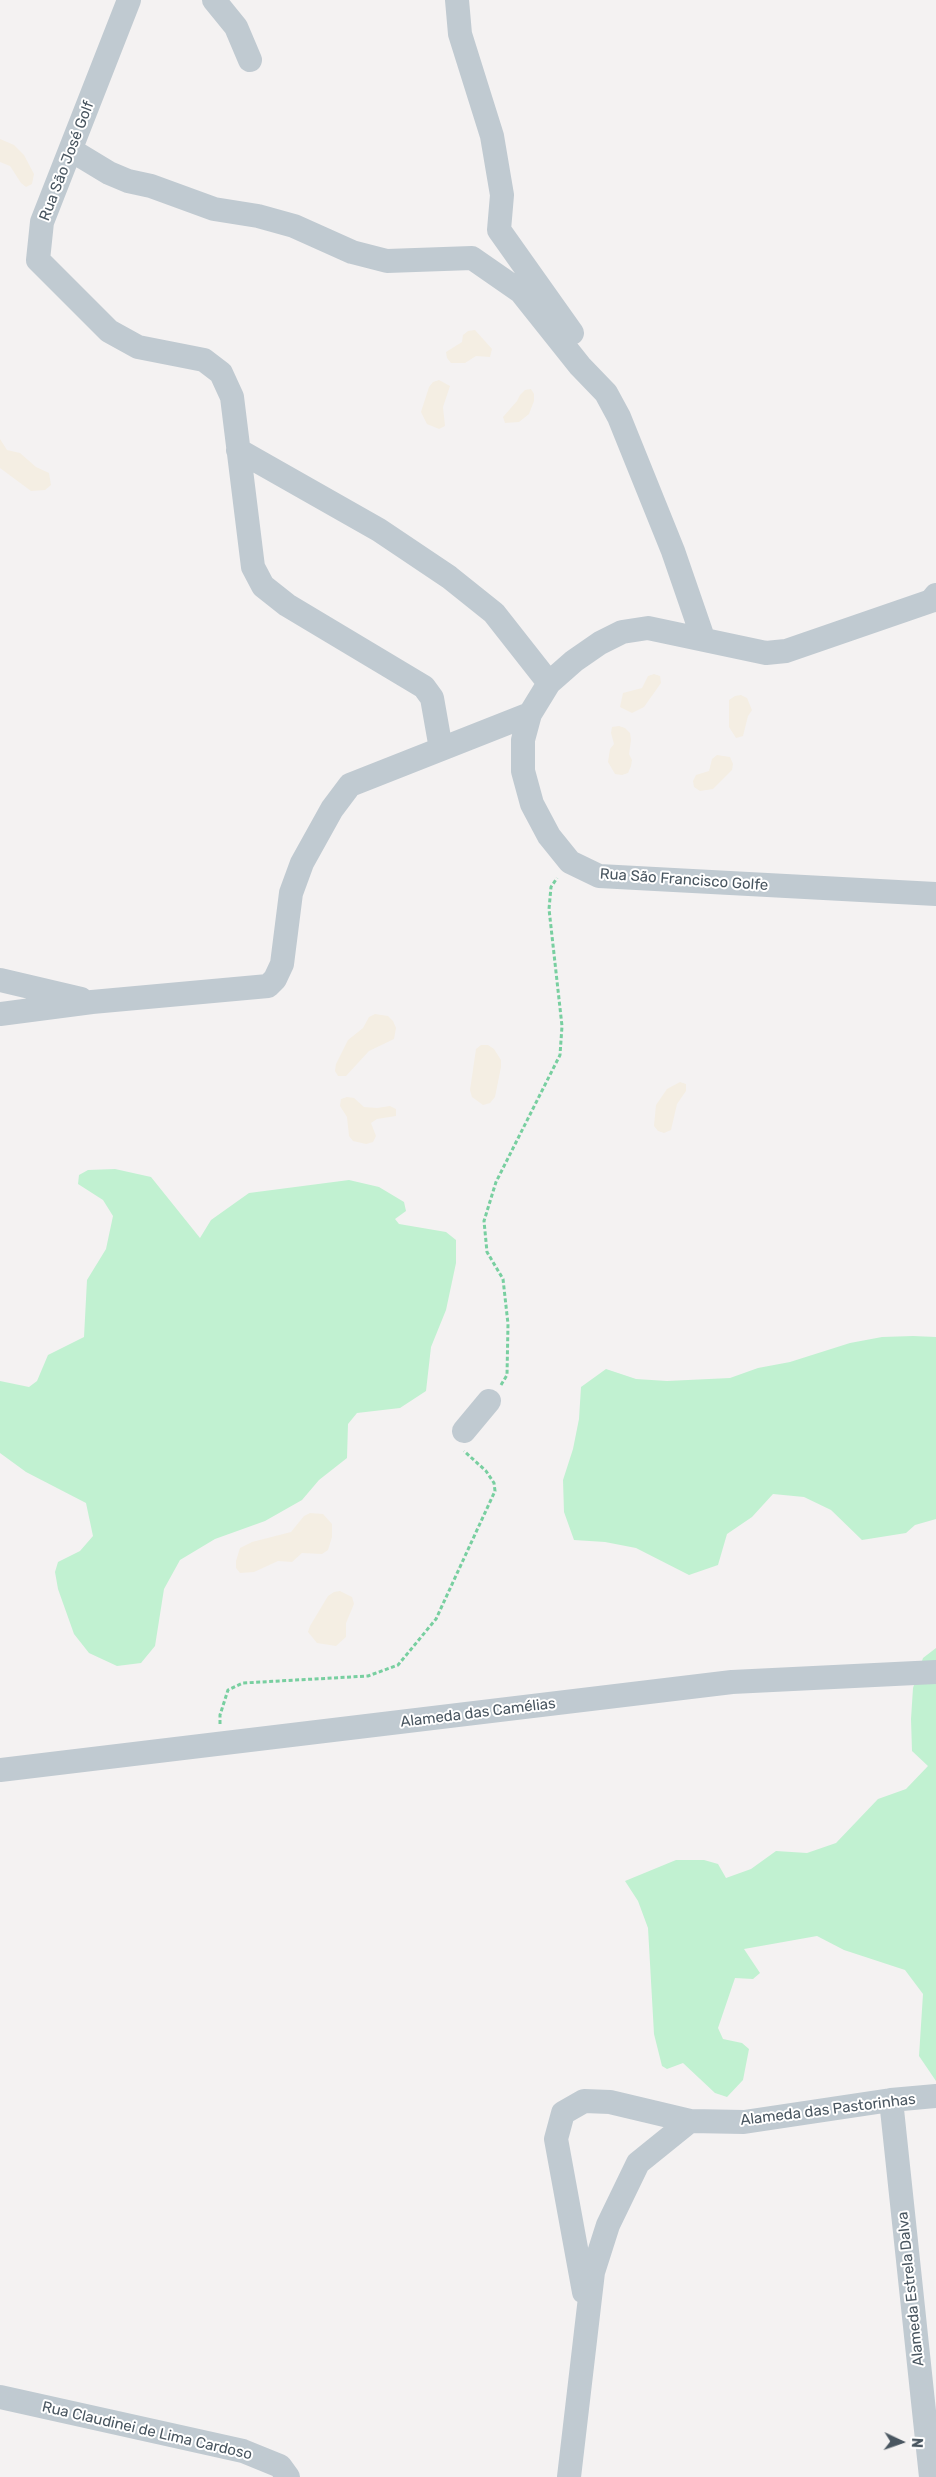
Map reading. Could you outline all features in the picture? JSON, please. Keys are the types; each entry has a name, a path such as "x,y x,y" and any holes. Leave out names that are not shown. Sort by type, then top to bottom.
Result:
{"street":[{"name":"Rua São José Golf","path":"129,0 42,222 38,260 109,331 138,346 204,360 221,373 232,397 238,444"},
{"path":"214,0 236,27 250,60"},
{"path":"457,0 460,34 492,136 502,195 500,230 594,365 619,417 673,551 702,638"},
{"path":"71,150 109,173 128,181 151,186 214,208 258,216 294,226 352,252 387,261 472,258 521,292 580,366 606,393"},
{"path":"472,258 500,230"},
{"path":"238,444 378,530 449,577 494,613 549,683"},
{"path":"238,444 253,567 263,586 287,605 424,688 432,698 441,749"},
{"name":"Rua São Francisco Golfe","path":"936,595 931,601 786,651 766,653 648,628 622,632 600,643 574,661 549,683 530,714 523,740 523,771 532,804 549,836 570,862 599,876 936,894"},
{"path":"0,1014 92,1002 268,986 275,979 282,964 291,893 302,863 332,809 350,785 530,714"},
{"path":"0,980 92,1002"},
{"path":"464,1431 489,1401"},
{"name":"Alameda das Camélias","path":"0,1786 10,1769 220,1743 732,1682 936,1672"},
{"name":"Alameda das Pastorinhas","path":"587,2312 556,2139 563,2113 584,2101 610,2102 690,2121 744,2122 891,2100 936,2096"},
{"name":"Alameda Estrela Dalva","path":"891,2100 931,2477"},
{"path":"569,2477 593,2272 608,2225 638,2163 690,2121"},
{"name":"Rua Claudinei de Lima Cardoso","path":"0,2396 244,2451 280,2466 288,2477"}],"path":[{"path":"489,1401 507,1376 508,1324 503,1279 486,1252 484,1221 496,1182 560,1055 562,1026 549,897 551,887 570,862"},
{"path":"220,1743 220,1715 228,1690 243,1683 368,1676 398,1665 436,1619 495,1491 494,1482 486,1471 465,1454 462,1445 464,1431"}],"green space":[{"path":"115,1169 151,1177 200,1238 211,1220 249,1193 349,1180 379,1187 404,1202 406,1211 395,1219 399,1224 446,1232 456,1240 456,1263 446,1310 431,1347 426,1391 400,1408 357,1413 348,1424 347,1458 319,1480 302,1500 265,1521 215,1539 180,1560 164,1589 155,1646 141,1663 117,1666 89,1653 74,1634 58,1589 55,1572 58,1562 80,1551 93,1536 86,1503 26,1472 0,1453 0,1381 29,1387 37,1381 48,1355 84,1337 87,1280 106,1249 113,1216 103,1200 78,1184 79,1175 88,1170"},
{"path":"882,1337 936,1337 936,1519 915,1525 906,1533 862,1540 831,1510 804,1497 773,1494 752,1517 727,1534 718,1565 689,1575 636,1548 605,1542 574,1540 564,1512 563,1480 573,1449 579,1419 581,1387 606,1369 636,1379 667,1381 730,1378 758,1368 790,1362 850,1343"},
{"path":"936,1648 936,2081 919,2056 923,1994 905,1970 844,1950 817,1936 744,1949 760,1973 753,1979 735,1978 718,2028 723,2039 742,2043 749,2049 743,2080 727,2097 715,2093 683,2063 667,2069 662,2066 654,2034 648,1928 638,1901 625,1881 676,1860 704,1860 718,1864 726,1878 751,1869 776,1851 807,1853 836,1843 878,1799 906,1789 928,1766 912,1751 911,1719 913,1688 923,1658"}],"sand":[{"path":"0,139 14,145 24,155 34,174 32,184 26,187 21,183 10,166 0,162"},
{"path":"475,330 492,349 490,357 476,356 465,363 451,363 447,358 446,352 462,342 463,335 468,331"},
{"path":"439,380 450,386 443,407 445,426 439,429 427,424 421,412 429,387 433,382"},
{"path":"531,389 534,394 534,401 529,414 519,422 505,423 503,417 525,390"},
{"path":"0,439 7,450 20,453 36,467 49,473 51,485 45,490 31,491 0,468"},
{"path":"654,674 660,676 661,683 644,707 632,713 620,707 623,693 642,688 648,676"},
{"path":"741,695 747,698 752,710 748,716 743,736 736,738 729,727 729,700"},
{"path":"619,726 625,728 630,733 631,740 629,754 632,760 631,766 628,773 622,775 615,774 608,762 610,749 614,744 611,733 612,727"},
{"path":"717,755 730,757 733,764 732,770 713,789 700,791 694,787 693,781 696,775 709,771 712,759"},
{"path":"375,1014 388,1016 393,1021 396,1028 394,1039 369,1051 346,1076 338,1076 335,1071 336,1064 348,1040 363,1028 369,1017"},
{"path":"481,1045 488,1045 494,1049 501,1060 495,1097 490,1103 483,1105 472,1097 470,1090 476,1049"},
{"path":"680,1082 686,1084 686,1091 677,1104 671,1130 664,1133 658,1131 654,1126 656,1105 667,1089"},
{"path":"347,1097 354,1098 364,1107 390,1106 396,1109 396,1116 377,1119 371,1123 376,1136 373,1142 366,1144 353,1141 349,1136 347,1117 340,1106 341,1099"},
{"path":"310,1513 323,1514 332,1524 332,1537 328,1550 322,1554 302,1553 292,1562 278,1561 254,1572 240,1573 236,1568 240,1548 252,1542 291,1532 304,1516"},
{"path":"340,1591 352,1597 354,1604 346,1623 346,1637 336,1646 317,1643 308,1632 310,1626 328,1596"}]}
